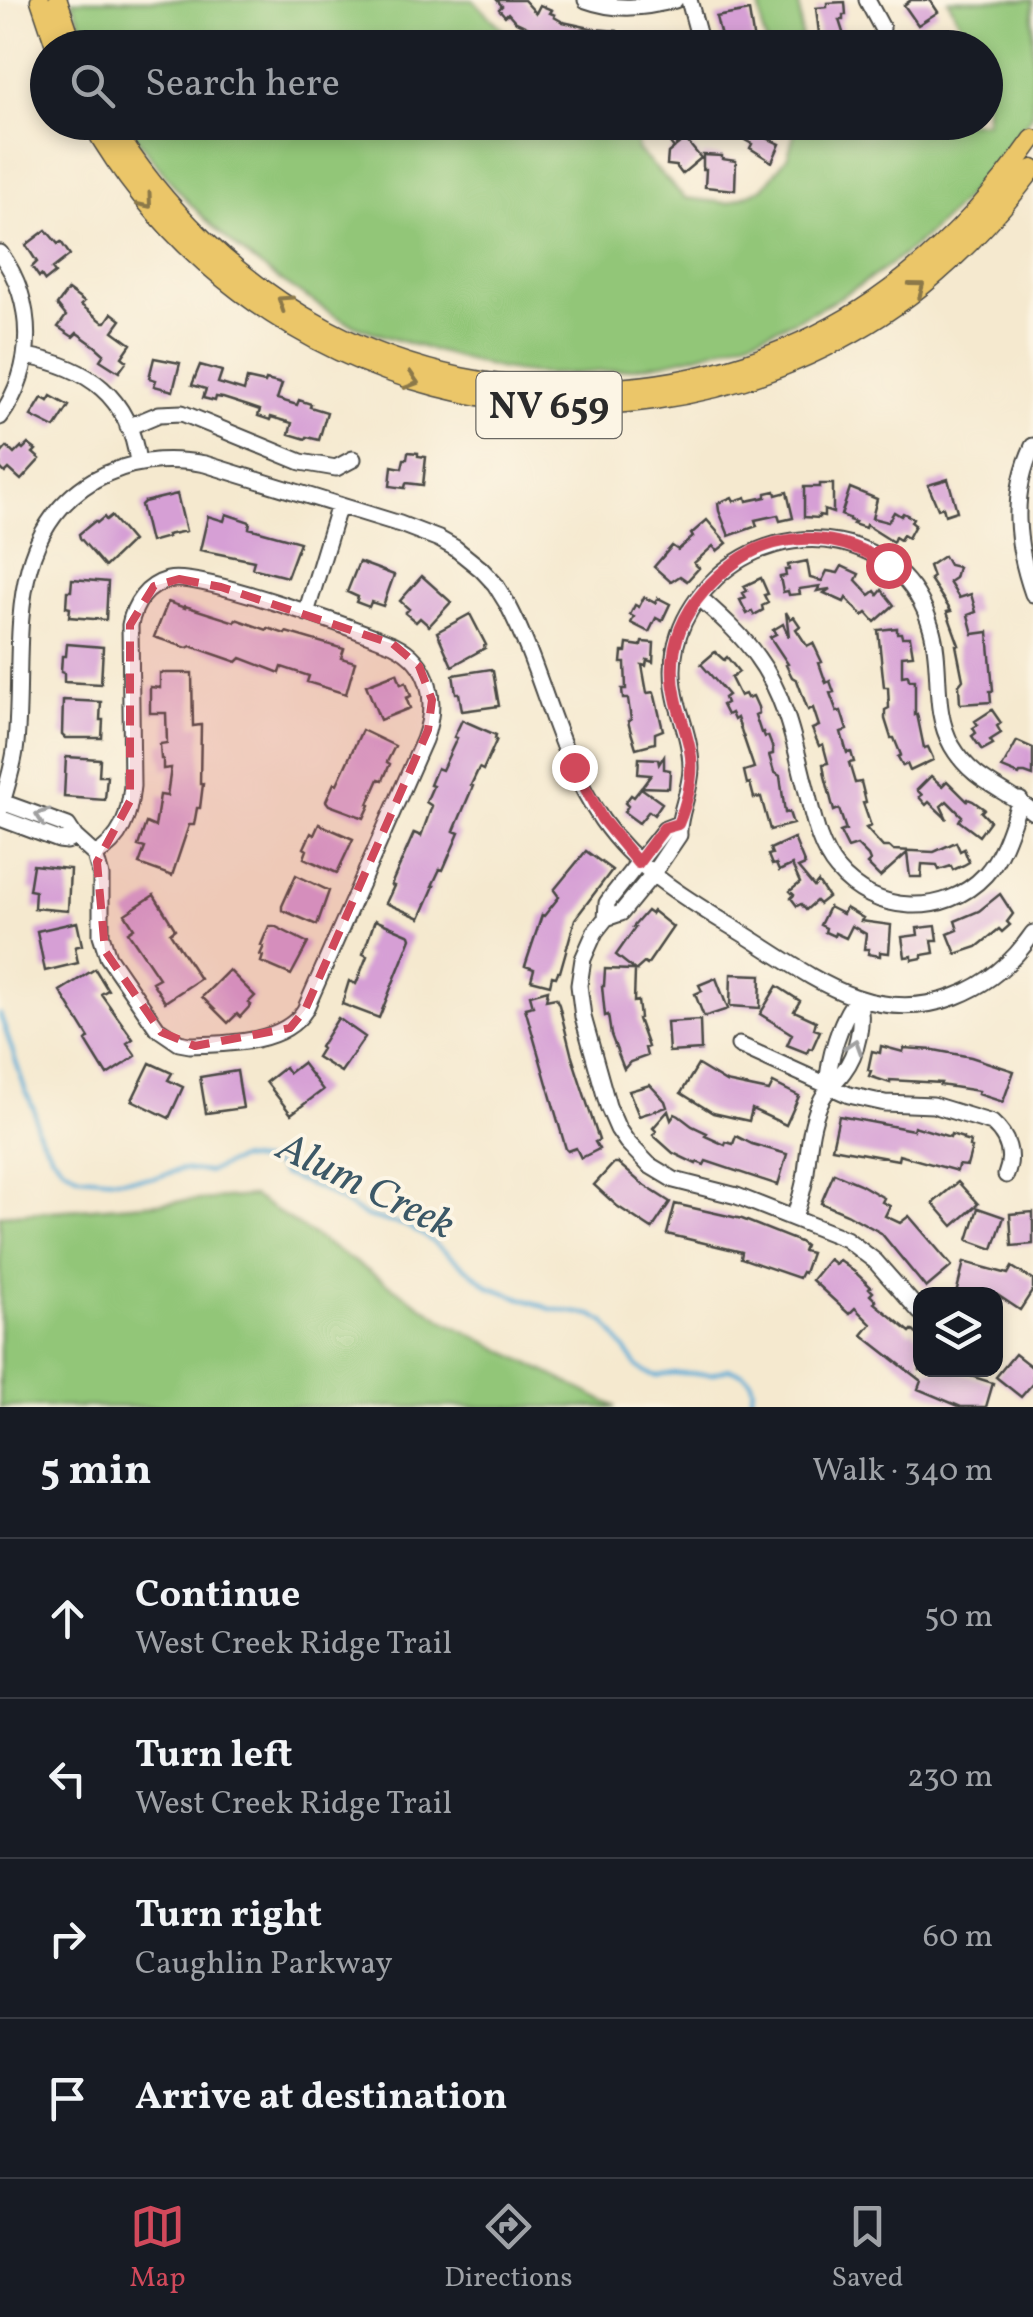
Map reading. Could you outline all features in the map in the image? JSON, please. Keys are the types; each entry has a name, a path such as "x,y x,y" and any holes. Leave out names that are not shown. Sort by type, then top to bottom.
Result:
{"main road":[{"path":"40,0 50,30"},
{"path":"58,0 68,30"},
{"name":"NV 659","path":"121,140 183,220 228,262 326,328 420,366 470,379 555,389 640,386 701,376 772,353 834,324 872,302 934,254 995,190 1033,139"},
{"name":"NV 659","path":"102,140 119,168 174,234 206,266 267,313 311,339 390,374 456,394 537,405 581,406 669,398 750,378 828,346 869,323 929,280 985,227 1033,169"}],"street":[{"path":"586,0 617,8 675,0"},
{"path":"689,0 697,30"},
{"path":"867,0 882,28"},
{"path":"0,254 16,280 26,318 26,356 15,392 0,417"},
{"path":"26,356 51,360 82,374 111,397 122,412 138,462"},
{"path":"128,427 159,414 182,413 301,462 336,468 352,459"},
{"path":"1033,446 1022,480 1017,518 1033,594"},
{"path":"94,856 119,835 132,794 130,626 140,598 154,586 188,579 382,640 409,653 425,678 432,710 424,740 298,1020 274,1036 249,1040 190,1046 165,1035 152,1022 105,951 100,876 94,856 68,826 1,810 16,742 22,582 44,526 89,483 138,462 168,460 205,464 338,505 439,539 468,558 495,584 516,620 586,794 638,863 682,897 830,986 877,1002 930,1003 965,993 997,974 1033,934"},
{"path":"306,613 338,505"},
{"path":"606,918 621,913 679,834 678,824 692,773 674,684 673,655 680,627 699,597 725,570 742,557 777,542 818,538 857,547 905,580 931,626 940,708 951,743 974,774 1004,794 1026,798"},
{"path":"699,597 748,645 766,671 788,722 827,855 865,893 916,907 938,903 973,886 1002,850 1026,798"},
{"path":"0,664 18,664"},
{"path":"1026,798 1033,812"},
{"path":"678,824 664,828 607,903 606,918 588,945 580,972 579,1000 618,1129 649,1165 674,1180 737,1196 846,1240 861,1250 913,1305"},
{"path":"794,1218 814,1120 828,1086 828,1063 846,1012 858,998"},
{"path":"740,1045 849,1095 886,1103 946,1108 992,1124 1008,1147 1006,1176"}],"highlighted area":[{"path":"179,579 221,587 393,644 419,666 432,700 428,730 305,1010 290,1028 195,1046 161,1032 105,951 97,862 130,801 130,625 154,586"}],"green space":[{"path":"72,0 473,0 504,30 83,30"},
{"path":"759,0 799,0 801,30 763,30"},
{"path":"948,0 1033,0 1032,113 961,202 919,242 824,306 717,350 661,363 603,371 521,372 485,365 349,323 275,277 226,239 184,197 139,140 637,140 637,150 685,198 728,203 763,188 788,156 792,140 1003,140 1003,30 959,30 961,25"},
{"path":"253,1196 448,1323 616,1407 0,1407 0,1215"}],"building":[{"path":"497,0 524,0 536,13 540,5 552,10 550,13 563,22 606,30 525,30 527,27 508,13 505,16 499,9 502,6"},
{"path":"911,0 930,0 938,12 918,25 904,5"},
{"path":"845,2 846,15 839,20 842,30 819,30 816,8 827,7 827,3"},
{"path":"749,11 752,30 719,30 716,17"},
{"path":"668,140 676,140 676,146 686,140 701,158 682,174 676,166 667,165 668,153 674,148"},
{"path":"745,140 780,144 772,162 750,148 752,144"},
{"path":"703,155 736,161 735,190 705,187"},
{"path":"46,230 70,255 52,269 55,273 45,281 32,267 37,262 26,245"},
{"path":"68,290 103,322 112,313 121,320 113,331 131,344 122,357 127,361 119,372 100,360 104,354 95,346 77,333 73,337 58,327 66,316 57,305"},
{"path":"154,358 180,363 173,391 154,386 156,380 149,378"},
{"path":"200,365 222,371 218,383 244,391 247,379 282,384 277,399 297,405 299,400 327,412 319,440 289,434 292,423 258,416 260,410 223,398 203,398 206,389 192,385"},
{"path":"51,396 69,406 55,428 31,416 42,398 48,401"},
{"path":"28,444 40,459 21,480 9,469 5,473 0,468 0,455 7,447 14,454"},
{"path":"408,452 426,457 423,485 390,486 392,466 402,468"},
{"path":"948,479 957,511 945,515 943,507 938,509 928,485"},
{"path":"833,484 833,513 824,510 824,516 819,518 804,517 804,487"},
{"path":"850,488 877,499 872,518 888,522 894,512 913,518 911,522 915,525 908,538 895,537 893,542 841,515"},
{"path":"775,491 776,495 787,492 793,518 780,521 778,515 755,520 757,526 729,536 718,503 732,497 734,501 746,497 747,501 766,497 766,493"},
{"path":"177,494 186,531 150,542 141,505"},
{"path":"226,514 250,522 249,528 300,542 287,577 252,568 254,561 200,550 208,516 224,521"},
{"path":"111,516 132,541 105,567 79,534 95,521"},
{"path":"707,520 727,543 717,551 713,546 694,563 699,568 687,581 680,576 671,582 654,567 672,546 678,550"},
{"path":"944,556 949,565 958,567 955,578 949,582 959,598 971,594 976,612 968,615 973,634 988,632 991,702 960,704 959,685 963,680 959,645 947,612 951,611 930,579 933,577 929,566"},
{"path":"807,561 810,578 822,581 827,571 838,573 842,566 859,574 856,580 870,595 875,591 878,595 882,590 894,605 875,622 867,613 863,616 846,598 844,602 824,593 830,589 817,591 820,586 799,589 800,594 783,592 780,577 786,576 788,565"},
{"path":"359,562 394,575 383,606 371,602 369,607 356,602 358,597 347,592"},
{"path":"422,576 451,602 429,626 405,613 409,609 400,601"},
{"path":"761,578 768,603 754,615 752,611 747,614 740,600 746,598 744,586"},
{"path":"72,579 108,582 106,620 69,617 67,591 71,591"},
{"path":"644,597 670,604 662,621 656,618 649,632 631,623 635,605 639,607"},
{"path":"168,602 344,649 341,658 355,662 346,694 307,682 309,676 282,667 280,673 241,658 237,662 154,637"},
{"path":"786,612 800,626 796,629 807,646 813,643 826,683 830,681 834,692 830,693 847,730 841,732 854,762 849,763 855,783 861,782 866,802 863,803 871,826 866,828 883,847 893,850 934,852 956,842 969,862 953,870 951,866 939,870 937,865 922,864 921,877 910,877 907,853 880,877 857,845 848,848 840,832 846,830 839,809 834,811 825,776 823,764 828,763 823,744 819,746 812,729 819,726 813,708 808,710 797,680 770,637 783,624 789,637"},
{"path":"470,614 485,648 452,666 437,632"},
{"path":"897,628 902,637 910,637 913,655 902,656 902,676 915,680 915,715 924,748 928,747 933,758 910,771 898,757 901,755 885,719 888,687 884,687 878,630"},
{"path":"642,642 654,643 653,662 647,660 646,666 642,665 647,693 654,692 663,730 655,733 655,743 636,748 628,721 628,699 623,699 625,663 621,663 627,644 641,646"},
{"path":"67,644 103,647 101,684 64,682 62,656 66,656"},
{"path":"715,652 724,660 727,657 739,672 731,678 740,696 753,696 758,707 759,713 755,715 761,733 768,736 773,749 769,755 774,772 780,776 785,813 789,812 793,824 770,830 761,797 754,798 750,783 747,784 744,771 754,768 737,718 734,720 731,713 727,715 722,705 728,695 701,664"},
{"path":"491,669 499,706 462,711 453,675"},
{"path":"160,673 192,673 193,726 201,725 200,808 194,825 189,825 172,876 139,864 145,848 138,846 146,823 155,827 160,795 167,796 171,768 163,769 161,759 160,744 167,743 166,713 150,713 150,687 160,688"},
{"path":"397,673 401,684 406,682 410,708 380,720 366,685"},
{"path":"63,700 101,702 102,738 65,738"},
{"path":"992,710 1001,723 997,726 1001,733 982,750 972,736 976,733 973,728 978,725 975,721"},
{"path":"462,720 496,735 497,739 483,770 479,768 471,785 454,831 459,833 420,918 386,903 414,833 421,836 432,806 426,802 433,786 430,785 437,768 442,770"},
{"path":"362,730 395,746 364,818 326,801"},
{"path":"1017,741 1033,748 1033,776 1002,768"},
{"path":"664,756 664,769 670,770 669,788 642,787 651,775 638,774 639,758 658,759 659,764"},
{"path":"66,757 100,759 99,776 107,776 105,800 64,797"},
{"path":"931,776 942,786 947,781 967,801 984,809 981,812 990,821 979,836 959,821 962,816 947,801 941,806 947,819 919,797 922,795 917,790"},
{"path":"641,788 662,803 654,815 649,811 639,823 624,812 628,806 625,803"},
{"path":"319,824 353,839 337,873 304,858 304,848"},
{"path":"794,838 805,865 798,868 814,887 818,882 828,897 806,910 791,898 794,895 790,891 800,883 792,865 779,871 768,855 772,854 770,849"},
{"path":"586,851 612,870 575,919 560,972 552,976 550,985 531,980 534,969 525,966 542,915 559,897 554,890"},
{"path":"33,865 70,869 68,911 34,908 35,891 29,890"},
{"path":"296,875 329,891 317,925 282,910"},
{"path":"1000,894 1013,914 1007,922 1010,925 977,947 956,954 948,934 958,930 955,921 979,911"},
{"path":"154,895 175,929 170,933 200,979 165,1002 152,982 159,978 128,932 134,928 125,914"},
{"path":"829,907 843,914 846,908 863,918 861,921 891,925 889,953 868,954 869,949 864,949 866,934 852,926 846,938 825,932 826,928 820,925"},
{"path":"647,911 653,911 673,927 647,965 644,963 635,971 634,1002 638,1001 647,1056 630,1062 624,1069 608,1015 605,1016 602,986 605,969 635,970 616,955"},
{"path":"375,920 411,938 379,1018 342,1004 349,981 356,984 367,956 363,954"},
{"path":"77,922 82,945 75,947 78,963 45,971 37,931"},
{"path":"269,926 308,943 291,975 261,962 261,945"},
{"path":"936,926 938,940 932,940 934,953 912,960 912,956 905,957 902,937 918,935 917,928"},
{"path":"95,969 108,990 101,994 133,1039 127,1043 136,1056 107,1075 60,991"},
{"path":"229,970 255,996 240,1017 237,1014 228,1023 202,997"},
{"path":"731,974 761,975 760,1008 730,1006"},
{"path":"716,978 728,1009 704,1017 695,994 702,991 699,985"},
{"path":"777,986 800,1001 794,1011 816,1021 814,1029 820,1031 807,1053 787,1045 792,1034 760,1014"},
{"path":"548,990 546,1000 556,998 559,1005 599,1140 595,1142 599,1149 581,1158 576,1148 566,1149 525,1008 533,1006 530,995"},
{"path":"338,1018 365,1037 341,1072 317,1057"},
{"path":"700,1020 701,1050 669,1052 667,1022"},
{"path":"881,1046 903,1052 904,1048 934,1050 1014,1071 1003,1102 978,1094 979,1091 941,1083 890,1083 869,1076 872,1051 880,1053"},
{"path":"150,1063 172,1073 168,1080 183,1087 169,1118 132,1100"},
{"path":"302,1063 323,1090 291,1114 266,1082 285,1067 289,1073"},
{"path":"698,1065 726,1082 769,1091 773,1083 799,1096 786,1125 752,1109 749,1121 713,1113 681,1093"},
{"path":"237,1071 243,1108 206,1113 200,1077"},
{"path":"650,1085 667,1107 639,1116 629,1091"},
{"path":"668,1111 671,1120 675,1114 725,1145 733,1144 736,1136 787,1154 778,1185 706,1161 704,1165 696,1164 673,1153 653,1135 653,1128"},
{"path":"839,1116 913,1130 914,1126 963,1138 972,1148 967,1166 958,1165 957,1171 899,1155 898,1160 832,1148"},
{"path":"614,1163 670,1202 652,1229 594,1185"},
{"path":"834,1173 860,1184 884,1198 882,1202 890,1206 885,1216 900,1223 909,1216 952,1266 925,1287 881,1233 821,1203"},
{"path":"958,1182 978,1204 953,1226 933,1203"},
{"path":"675,1204 742,1219 800,1242 805,1246 803,1251 811,1253 804,1273 799,1278 741,1258 742,1252 667,1234"},
{"path":"978,1208 1004,1217 993,1249 968,1240"},
{"path":"1033,1212 1033,1244 1012,1246 1010,1214"},
{"path":"829,1259 835,1264 839,1260 871,1287 874,1303 913,1331 913,1375 862,1335 871,1324 855,1308 849,1314 812,1280"},
{"path":"964,1262 1008,1274 1012,1267 1033,1280 1033,1290 1020,1310 1003,1299 1003,1287 958,1287"},
{"path":"1015,1354 1033,1368 1033,1383 1021,1397 996,1377 1003,1377 1003,1369"},
{"path":"916,1377 974,1377 993,1383 986,1407 961,1407 918,1389 921,1381"}],"waterway":[{"name":"Alum Creek","path":"0,1014 34,1109 37,1130 51,1154 79,1176 154,1178 182,1169 208,1172 239,1159 268,1162 282,1174 322,1190 367,1217 404,1225 426,1237 490,1287 551,1309 592,1315 605,1322 637,1366 647,1373 711,1374 728,1369 742,1373 753,1388 748,1407"}],"route":[{"path":"574,767 602,819 638,863 664,828 678,824 686,802 691,758 672,670 680,627 699,597 742,557 777,542 818,538 838,542 857,547 888,565"}]}
